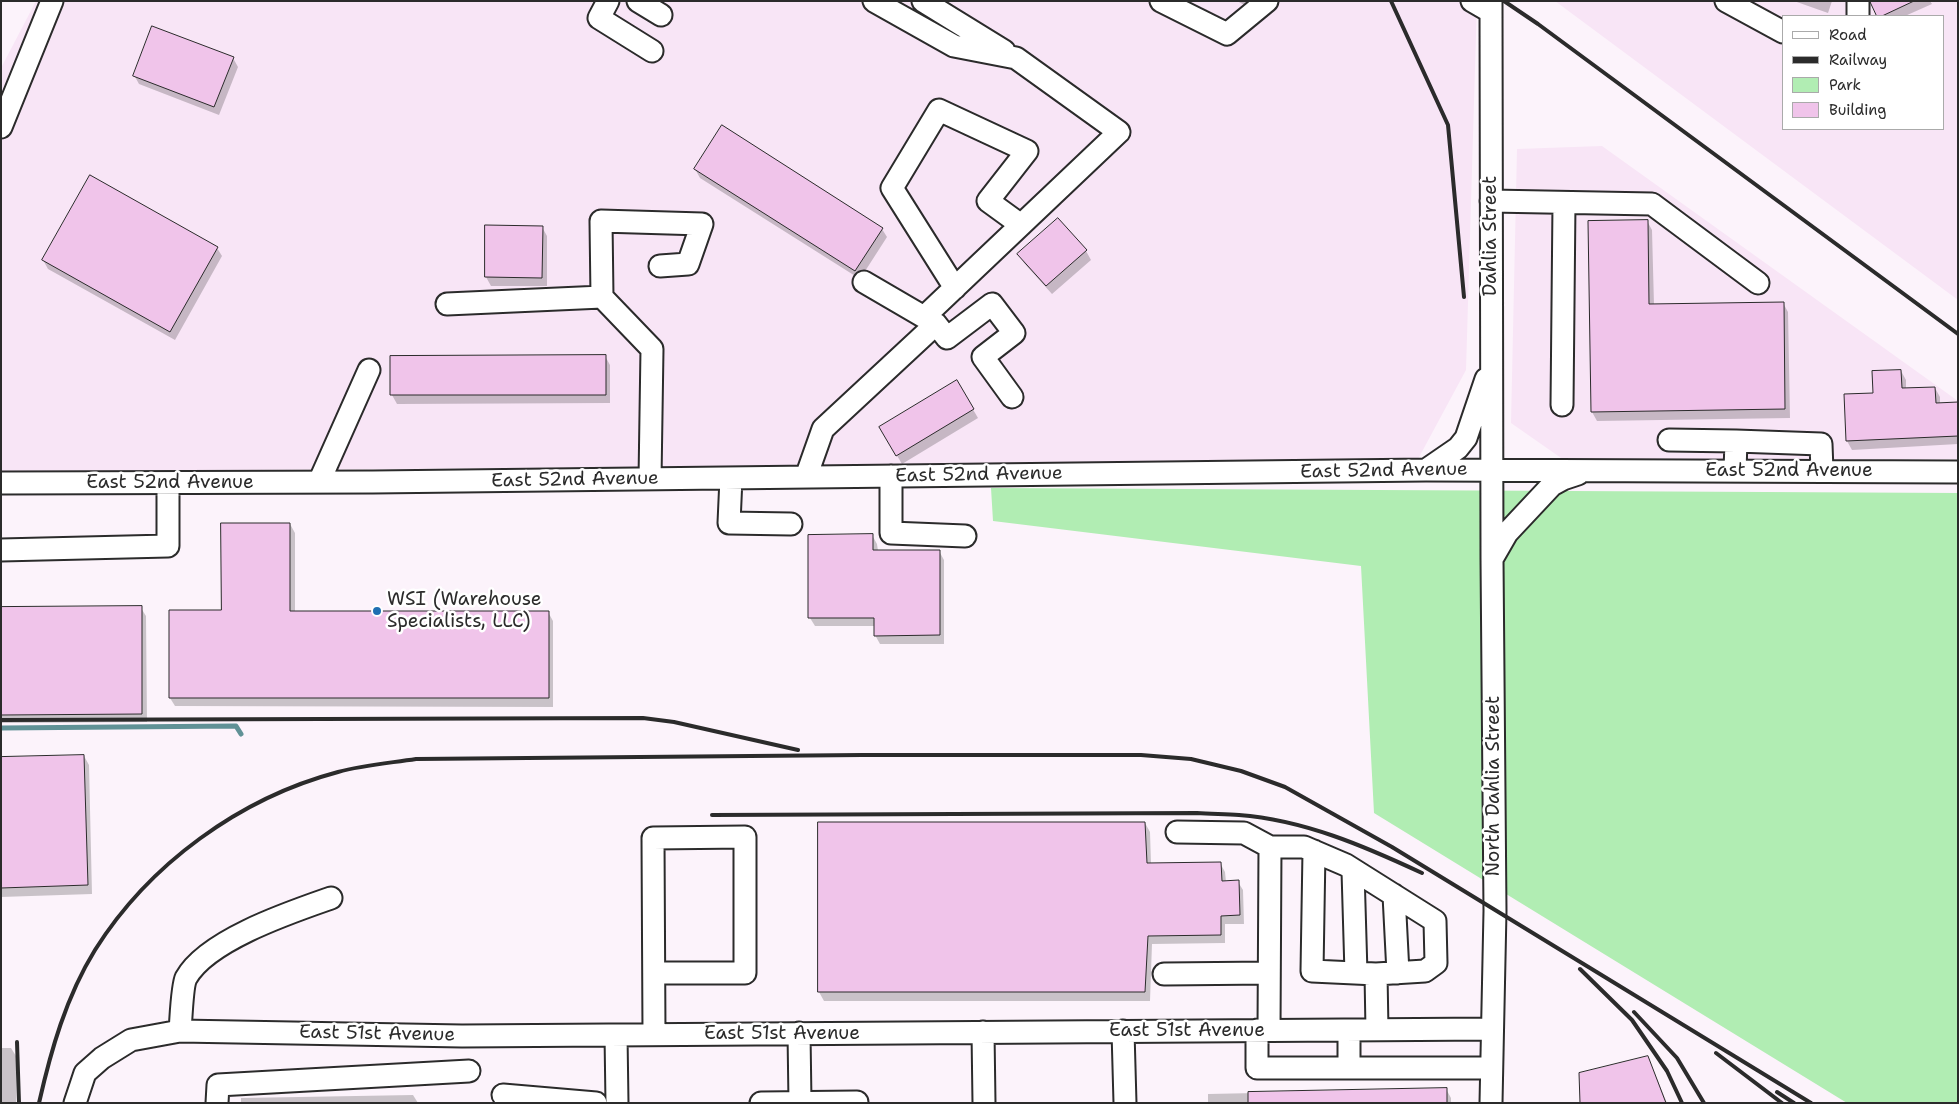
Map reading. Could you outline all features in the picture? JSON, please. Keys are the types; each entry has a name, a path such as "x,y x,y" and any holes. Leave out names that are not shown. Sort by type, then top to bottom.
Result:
{"street":[{"path":"1,127 52,1"},
{"path":"608,1 598,18 652,51"},
{"path":"638,1 661,15"},
{"path":"874,1 954,46 1016,58"},
{"path":"806,477 823,429 930,320 955,288 1119,132 1016,58 923,1"},
{"path":"1161,1 1227,34 1267,1"},
{"path":"1472,1 1491,7"},
{"path":"1726,1 1782,31"},
{"path":"1858,1 1858,15"},
{"name":"Dahlia Street","path":"1491,7 1492,470"},
{"path":"955,288 892,188 939,110 1027,151 988,201 1021,224"},
{"path":"1491,201 1652,204 1758,283"},
{"path":"1562,405 1564,203"},
{"path":"650,479 652,349 602,297 601,221 702,224 688,264 660,266"},
{"path":"864,282 930,320 947,338 992,304 1014,333 983,357 1012,396"},
{"path":"447,304 602,297"},
{"path":"1426,470 1458,448 1466,438 1487,375 1492,346"},
{"path":"319,482 369,370"},
{"path":"1669,440 1821,444 1822,471"},
{"path":"1735,471 1736,441"},
{"name":"East 52nd Avenue","path":"1,483 650,479 1426,470 1958,472"},
{"name":"North Dahlia Street","path":"1491,1103 1491,1029 1495,911 1492,470"},
{"path":"1492,559 1507,534 1552,485 1562,479 1601,471"},
{"path":"891,476 891,533 965,536"},
{"path":"731,478 729,522 791,524"},
{"path":"1,550 168,546 168,483"},
{"path":"1177,832 1244,833 1270,847 1304,847 1314,851 1346,865 1435,922 1436,964 1425,971 1398,973 1366,974 1312,971 1314,851"},
{"path":"654,973 745,973 745,838 653,838 654,1034"},
{"path":"1270,847 1269,973 1257,1068 1491,1068"},
{"path":"1353,871 1366,974 1376,1030"},
{"path":"1394,895 1398,973"},
{"path":"180,1031 185,979 208,953 271,919 331,898"},
{"path":"1164,974 1269,973"},
{"name":"East 51st Avenue","path":"75,1103 85,1073 102,1058 131,1040 180,1031 462,1036 1491,1029"},
{"path":"1348,1067 1349,1030"},
{"path":"1123,1031 1125,1103"},
{"path":"983,1032 984,1103"},
{"path":"800,1033 800,1102"},
{"path":"616,1035 617,1103"},
{"path":"217,1103 218,1085 468,1071"},
{"path":"503,1095 596,1103"},
{"path":"761,1103 857,1102"}],"shaded area":[{"path":"36,1 1477,1 1466,370 1417,461 1,472 1,68"},
{"path":"1555,1 1958,1 1958,300"},
{"path":"1602,146 1958,401 1958,459 1564,460 1511,423 1517,149"}],"green space":[{"path":"991,488 1958,493 1958,1103 1847,1103 1374,813 1361,566 993,521"}],"building":[{"path":"1870,1 1914,1 1884,15 1877,15"},
{"path":"152,26 234,57 214,107 133,76"},
{"path":"722,125 883,228 855,271 694,169"},
{"path":"90,175 218,247 170,332 42,260"},
{"path":"1058,218 1087,250 1046,286 1017,254"},
{"path":"1648,220 1649,304 1784,302 1785,409 1591,412 1588,221"},
{"path":"485,225 543,226 542,278 485,277"},
{"path":"606,355 606,395 390,395 390,356"},
{"path":"1901,370 1902,388 1935,387 1936,403 1958,402 1958,436 1846,441 1844,394 1873,393 1872,371"},
{"path":"957,380 974,409 896,456 879,427"},
{"path":"221,523 290,523 290,611 549,611 549,698 169,698 169,610 221,610"},
{"path":"873,534 873,550 940,550 940,635 874,636 874,618 808,618 808,535"},
{"path":"142,606 142,714 1,715 1,607"},
{"path":"84,755 88,885 1,888 1,757"},
{"path":"818,822 1145,822 1147,863 1221,862 1222,881 1239,880 1240,915 1221,916 1221,935 1148,936 1145,992 818,992"},
{"path":"1648,1056 1666,1103 1580,1103 1579,1073"},
{"path":"1447,1088 1447,1103 1248,1103 1248,1092"}],"waterway":[{"path":"1,728 236,726 241,734"}],"railway":[{"path":"1391,1 1448,125 1464,297"},
{"path":"1504,1 1538,24 1958,334"},
{"path":"1,720 643,718 674,722 798,750"},
{"path":"39,1103 54,1044 76,986 95,950 117,919 142,890 170,863 232,817 266,799 338,772 416,759 862,755 1141,755 1191,759 1241,771 1285,787 1392,847 1811,1103"},
{"path":"712,815 1197,813 1239,815 1287,822 1310,828 1356,844 1422,873"},
{"path":"1580,969 1632,1020 1667,1071 1682,1103"},
{"path":"1634,1012 1677,1058 1704,1103"},
{"path":"17,1042 19,1103"},
{"path":"1716,1053 1782,1103"},
{"path":"1777,1092 1794,1103"}],"place":[{"name":"WSI (Warehouse Specialists, LLC)","path":"377,611"}]}
